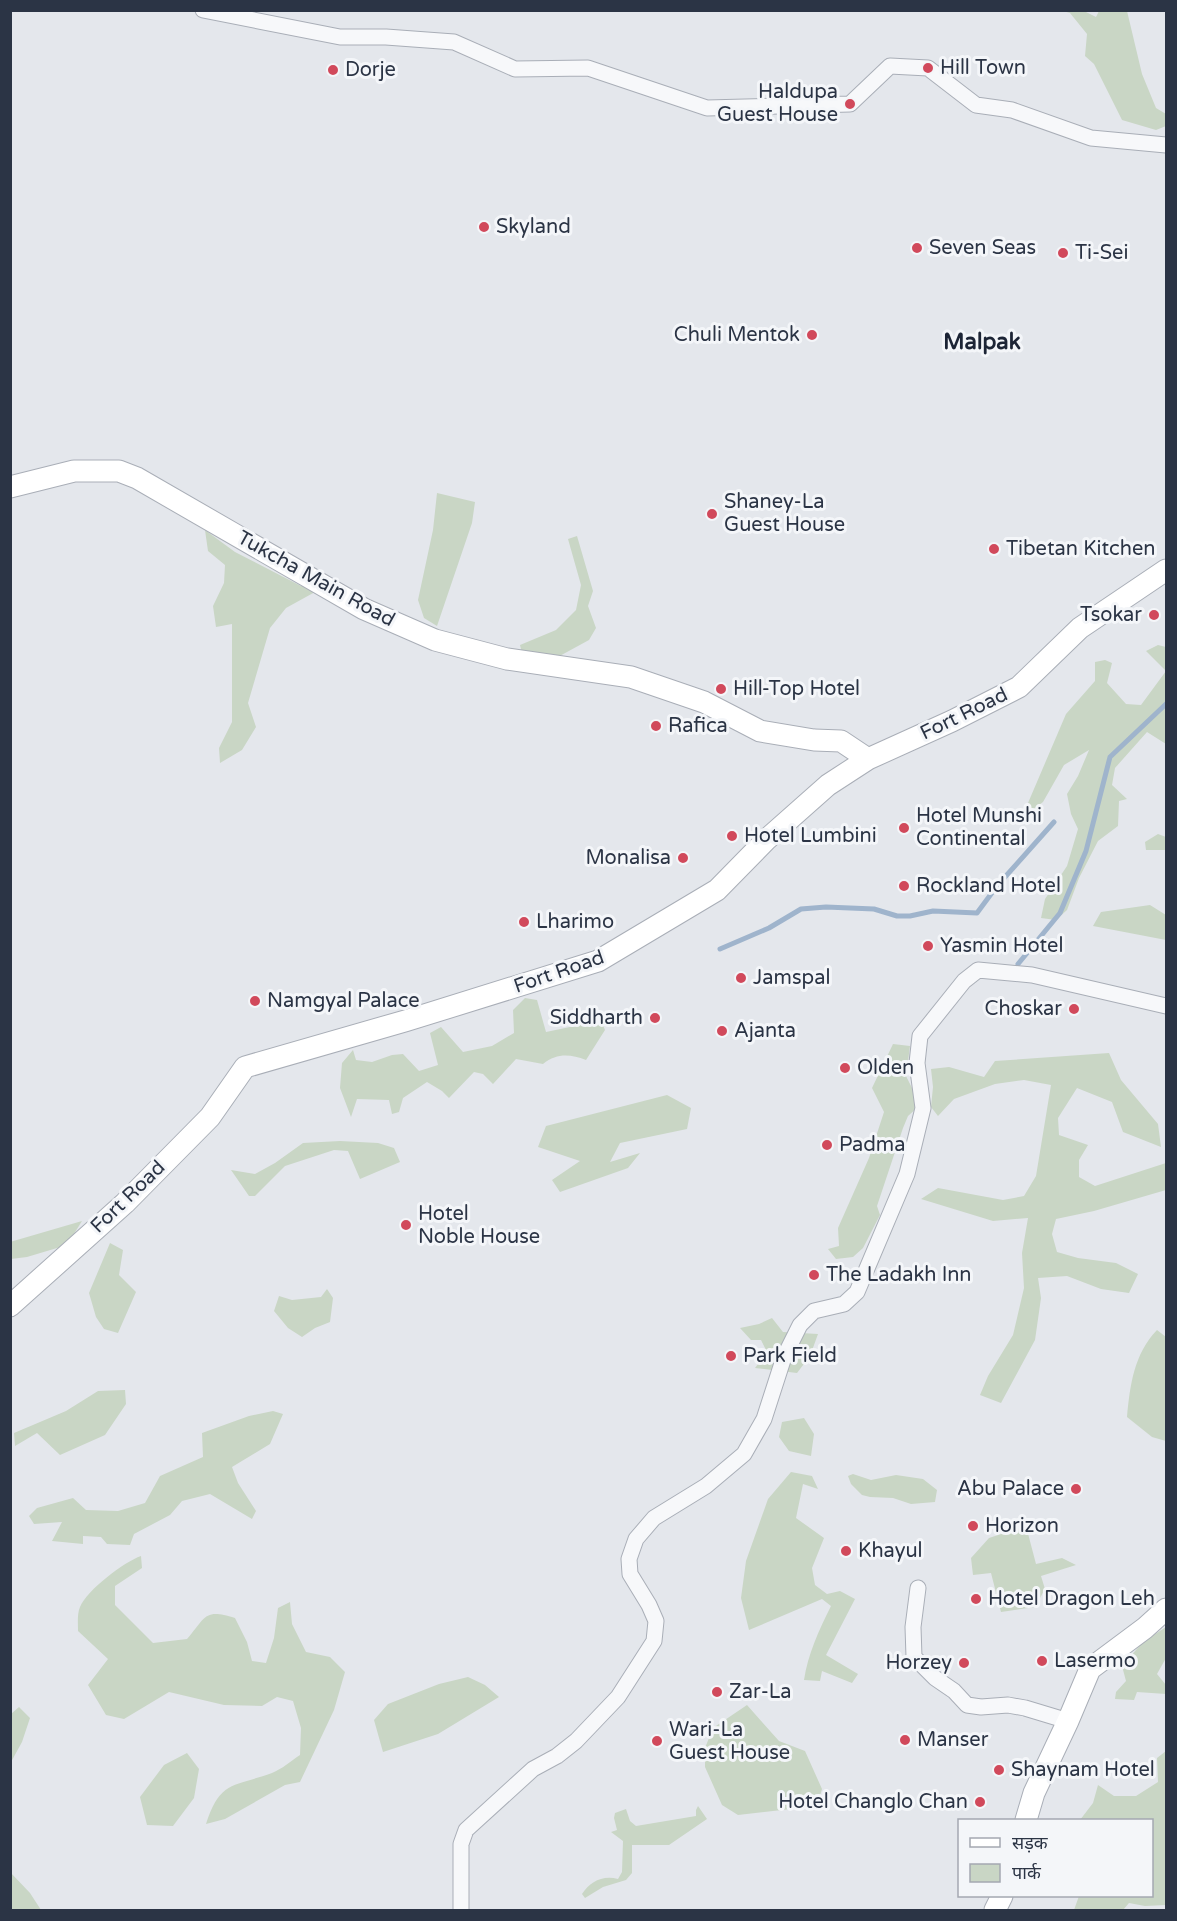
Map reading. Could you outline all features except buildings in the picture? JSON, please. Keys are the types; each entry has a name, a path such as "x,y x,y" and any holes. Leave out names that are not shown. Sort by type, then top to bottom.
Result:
{"street":[{"path":"202,10 226,12 340,37 386,37 454,42 515,69 588,68 707,108 850,104 890,66 928,68 976,105 1012,110 1091,138 1167,145"},
{"name":"Tukcha Main Road","path":"10,488 74,471 119,471 137,478 364,609 435,640 507,659 631,677 704,702 760,730 814,740 841,741 868,759"},
{"name":"Fort Road","path":"10,1305 125,1203 210,1117 245,1067 598,962 717,890 766,840 828,784 868,759 952,721 1019,687 1080,628 1167,570"},
{"path":"461,1911 461,1844 466,1830 533,1770 557,1756 576,1741 618,1697 654,1641 656,1621 630,1574 629,1559 636,1539 654,1518 706,1486 744,1454 764,1419 784,1357 800,1325 814,1311 844,1304 857,1292 907,1174 923,1108 917,1063 920,1036 941,1008 964,981 978,970 1032,975 1167,1006"},
{"path":"918,1588 913,1627 914,1658 935,1678 954,1691 967,1705 981,1707 1008,1705 1068,1721"},
{"path":"1027,1819 1034,1792 1090,1669 1167,1609"},
{"path":"995,1911 1002,1897"}],"green space":[{"path":"1063,11 1084,11 1096,17 1099,11 1127,11 1142,74 1156,108 1166,114 1166,126 1156,130 1122,120 1094,64 1085,56 1087,34 1070,13"},
{"path":"437,493 475,502 472,523 437,626 424,618 418,600 433,530"},
{"path":"205,530 235,552 301,586 311,586 315,592 286,608 270,628 248,703 256,727 242,750 220,763 219,748 232,722 232,624 216,627 213,606 224,583 225,565 208,551"},
{"path":"577,536 593,591 588,606 596,628 589,640 556,658 522,653 520,645 556,630 576,610 581,585 568,539"},
{"path":"1158,645 1166,647 1166,671 1146,651"},
{"path":"1105,660 1112,663 1107,683 1126,704 1141,705 1166,671 1166,744 1147,732 1115,768 1112,785 1127,799 1119,801 1118,826 1098,841 1079,878 1067,910 1056,920 1041,918 1045,899 1067,866 1078,829 1071,814 1067,794 1089,750 1064,765 1043,802 1030,812 1028,803 1066,714 1095,681 1095,662"},
{"path":"1158,834 1166,837 1166,850 1146,850 1145,842"},
{"path":"1150,905 1166,915 1166,940 1093,926 1101,912"},
{"path":"525,998 537,1000 546,1032 589,1023 599,1015 605,1030 586,1060 564,1056 553,1058 543,1064 516,1059 493,1084 483,1074 474,1072 449,1098 427,1082 403,1098 399,1112 392,1114 389,1100 357,1099 351,1117 340,1088 342,1063 353,1050 356,1060 372,1062 403,1054 419,1071 438,1065 430,1033 441,1027 463,1052 492,1046 514,1033 513,1010"},
{"path":"893,1044 910,1046 906,1076 913,1090 917,1108 908,1116 903,1128 877,1206 880,1215 863,1248 853,1257 836,1259 828,1249 839,1246 838,1228 869,1158 884,1112 872,1088"},
{"path":"1109,1053 1121,1080 1158,1124 1161,1147 1123,1132 1112,1102 1077,1088 1058,1118 1059,1135 1088,1145 1079,1160 1079,1177 1095,1186 1166,1163 1166,1190 1094,1211 1056,1219 1052,1234 1057,1252 1078,1258 1116,1263 1138,1274 1129,1293 1101,1289 1067,1276 1038,1278 1041,1298 1035,1340 1001,1403 980,1395 988,1376 1013,1335 1024,1288 1022,1253 1028,1218 993,1221 921,1199 938,1188 1003,1200 1024,1196 1036,1176 1051,1085 1024,1080 995,1084 954,1099 938,1116 931,1107 933,1087 931,1069 949,1067 984,1077 995,1061"},
{"path":"667,1095 691,1108 687,1129 620,1143 610,1162 640,1153 628,1168 560,1192 552,1180 580,1161 538,1147 546,1126"},
{"path":"340,1141 378,1143 394,1148 400,1162 360,1179 348,1151 334,1150 285,1166 255,1196 249,1196 231,1170 255,1174 303,1143"},
{"path":"82,1221 67,1245 27,1257 11,1259 10,1242"},
{"path":"110,1243 123,1250 119,1275 136,1292 118,1333 104,1329 96,1317 89,1293"},
{"path":"327,1289 333,1298 330,1322 302,1337 288,1328 274,1311 279,1296 292,1300 321,1297"},
{"path":"772,1318 783,1332 818,1334 810,1356 797,1373 755,1368 767,1352 761,1340 751,1340 740,1328 759,1324"},
{"path":"1157,1330 1166,1337 1166,1441 1152,1437 1127,1417 1134,1370 1143,1349"},
{"path":"125,1390 126,1404 105,1435 60,1455 37,1433 15,1446 14,1433 66,1411 98,1391"},
{"path":"273,1411 283,1414 270,1444 232,1467 238,1483 256,1511 252,1519 210,1494 182,1501 170,1515 134,1534 130,1545 107,1544 101,1537 83,1536 83,1544 52,1541 62,1522 34,1524 29,1516 37,1508 73,1498 86,1510 118,1511 145,1503 160,1476 203,1457 202,1433 249,1416"},
{"path":"804,1418 814,1434 811,1456 789,1451 779,1437 782,1422"},
{"path":"791,1472 812,1476 818,1489 803,1484 796,1518 824,1538 812,1568 815,1585 827,1594 840,1591 855,1599 826,1655 858,1674 852,1683 822,1671 820,1681 804,1680 814,1642 831,1606 822,1599 749,1630 741,1598 746,1561 768,1499"},
{"path":"853,1474 871,1480 896,1475 923,1479 937,1490 935,1502 911,1504 893,1498 862,1495 851,1484 848,1476"},
{"path":"1026,1526 1036,1564 1062,1558 1076,1565 1041,1576 1045,1589 1035,1607 1001,1612 991,1573 973,1575 971,1558 989,1538"},
{"path":"141,1556 142,1568 115,1586 115,1605 153,1643 187,1639 206,1616 225,1615 235,1618 247,1642 252,1661 266,1663 274,1638 278,1608 290,1602 292,1624 306,1652 330,1657 345,1672 334,1710 300,1782 285,1785 225,1819 206,1824 211,1810 223,1792 230,1787 276,1771 300,1755 301,1728 293,1701 277,1697 262,1706 224,1705 169,1692 124,1719 106,1715 88,1685 108,1659 78,1631 79,1610 84,1600 98,1585 116,1570"},
{"path":"1166,1627 1166,1658 1157,1674 1166,1685 1166,1694 1137,1692 1134,1700 1115,1699 1116,1692 1126,1681 1122,1666 1143,1642"},
{"path":"468,1677 485,1685 499,1697 438,1734 383,1752 374,1720 388,1704 439,1684"},
{"path":"747,1705 779,1741 805,1751 822,1789 817,1806 738,1815 722,1805 705,1767 705,1748 713,1728"},
{"path":"19,1707 30,1718 22,1742 11,1762 11,1714"},
{"path":"1166,1751 1166,1905 1145,1906 1129,1903 1123,1910 1074,1910 1079,1897 1153,1897 1153,1819 1081,1819 1093,1803 1098,1785 1114,1796 1136,1796 1158,1782 1157,1758"},
{"path":"187,1753 199,1769 194,1798 173,1826 147,1825 140,1797 164,1765"},
{"path":"698,1806 707,1819 669,1845 632,1845 632,1873 626,1880 603,1887 585,1898 582,1894 593,1883 607,1878 618,1879 622,1872 623,1841 611,1832 617,1830 615,1813 626,1809 630,1821 636,1826 696,1816"},
{"path":"11,1873 30,1893 41,1910 11,1910"}],"waterway":[{"path":"1018,964 1060,913 1086,851 1110,757 1166,704"},
{"path":"720,949 769,928 801,909 826,907 874,909 897,916 933,911 977,913 997,886 1054,822"}],"place":[{"name":"Hill Town","path":"928,68"},
{"name":"Dorje","path":"333,70"},
{"name":"Haldupa Guest House","path":"850,104"},
{"name":"Skyland","path":"484,227"},
{"name":"Seven Seas","path":"917,248"},
{"name":"Ti-Sei","path":"1063,253"},
{"name":"Chuli Mentok","path":"812,335"},
{"name":"Shaney-La Guest House","path":"712,514"},
{"name":"Tibetan Kitchen","path":"994,549"},
{"name":"Tsokar","path":"1154,615"},
{"name":"Hill-Top Hotel","path":"721,689"},
{"name":"Rafica","path":"656,726"},
{"name":"Hotel Munshi Continental","path":"904,828"},
{"name":"Hotel Lumbini","path":"732,836"},
{"name":"Monalisa","path":"683,858"},
{"name":"Rockland Hotel","path":"904,886"},
{"name":"Lharimo","path":"524,922"},
{"name":"Yasmin Hotel","path":"928,946"},
{"name":"Jamspal","path":"741,978"},
{"name":"Namgyal Palace","path":"255,1001"},
{"name":"Choskar","path":"1074,1009"},
{"name":"Siddharth","path":"655,1018"},
{"name":"Ajanta","path":"722,1031"},
{"name":"Olden","path":"845,1068"},
{"name":"Padma","path":"827,1145"},
{"name":"Hotel Noble House","path":"406,1225"},
{"name":"The Ladakh Inn","path":"814,1275"},
{"name":"Park Field","path":"731,1356"},
{"name":"Abu Palace","path":"1076,1489"},
{"name":"Horizon","path":"973,1526"},
{"name":"Khayul","path":"846,1551"},
{"name":"Hotel Dragon Leh","path":"976,1599"},
{"name":"Lasermo","path":"1042,1661"},
{"name":"Horzey","path":"964,1663"},
{"name":"Zar-La","path":"717,1692"},
{"name":"Manser","path":"905,1740"},
{"name":"Wari-La Guest House","path":"657,1741"},
{"name":"Shaynam Hotel","path":"999,1770"},
{"name":"Hotel Changlo Chan","path":"980,1802"}],"district":[{"name":"Malpak","path":"982,342"}]}
